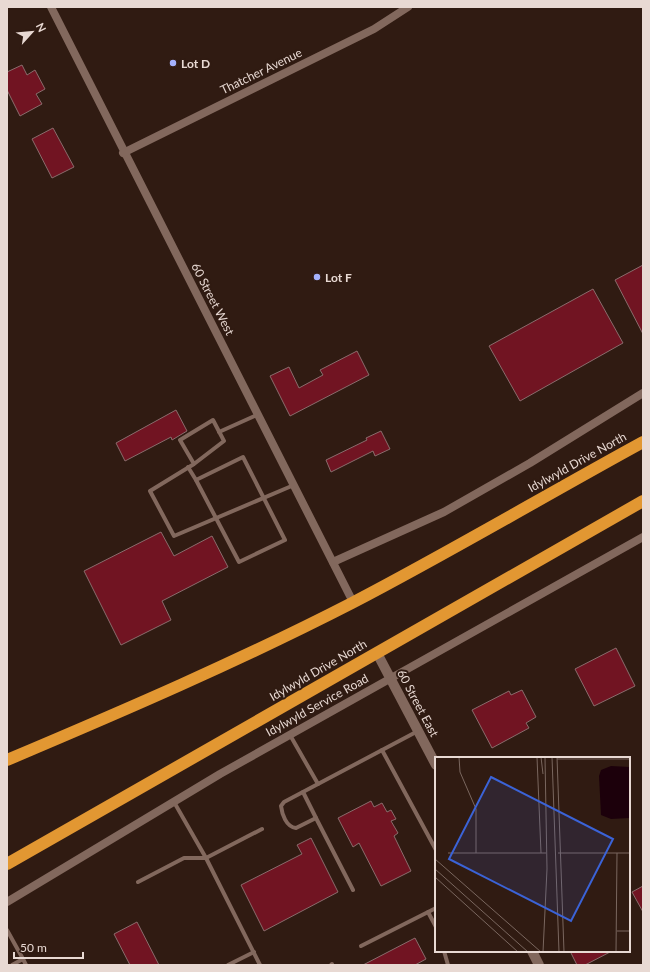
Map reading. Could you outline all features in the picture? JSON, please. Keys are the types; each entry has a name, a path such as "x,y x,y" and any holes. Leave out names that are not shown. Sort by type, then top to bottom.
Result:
{"highway":[{"name":"Idylwyld Drive North","path":"7,760 166,692 255,651 353,602 643,442"},
{"name":"Idylwyld Drive North","path":"7,864 643,501"}],"street":[{"name":"60 Street West","path":"51,7 123,153 259,414 353,602"},
{"name":"Thatcher Avenue","path":"123,153 374,28 408,7"},
{"name":"Idylwyld Drive North","path":"333,562 444,512 530,463 643,393"},
{"name":"Idylwyld Service Road","path":"7,902 174,801 290,734 643,537"},
{"name":"60 Street East","path":"377,653 435,763"},
{"path":"532,952 539,965"}],"lane":[{"path":"219,432 259,414"},
{"path":"194,464 180,440 213,420 224,441 194,464 150,491 174,536 294,484"},
{"path":"188,467 238,562 285,540 243,457 196,480"},
{"path":"316,818 296,828 292,827 288,825 281,806 284,802 418,730"},
{"path":"290,734 318,784"},
{"path":"382,750 435,848"},
{"path":"303,792 353,890"},
{"path":"174,801 206,858 260,965"},
{"path":"138,882 184,858 206,858 262,829"},
{"path":"361,946 435,908"},
{"path":"428,912 435,925"},
{"path":"7,930 26,965"},
{"path":"228,965 254,952"},
{"path":"444,952 448,965"},
{"path":"12,965 23,959"}],"building":[{"path":"22,65 27,75 35,70 45,89 36,94 42,104 20,116 7,90 7,72"},
{"path":"53,128 74,167 52,178 32,139"},
{"path":"643,265 643,334 615,280"},
{"path":"593,289 623,343 520,401 489,346"},
{"path":"357,351 369,375 290,416 270,376 289,367 299,388 323,375 320,370"},
{"path":"176,410 187,431 172,440 171,437 125,461 116,443"},
{"path":"381,431 390,449 375,456 373,451 331,472 326,460 367,440 366,438"},
{"path":"161,532 174,556 212,536 228,567 162,601 171,620 121,645 84,571"},
{"path":"616,648 635,686 594,706 575,669"},
{"path":"522,690 536,717 526,723 529,728 492,748 472,710 509,691 511,695"},
{"path":"371,801 374,807 382,803 387,812 391,810 396,819 391,821 398,833 394,836 411,871 381,886 359,843 353,847 338,818"},
{"path":"311,838 338,892 264,931 241,885 302,854 297,845"},
{"path":"643,886 643,912 632,892"},
{"path":"137,922 159,965 130,965 114,934"},
{"path":"415,938 426,959 415,965 363,965"},
{"path":"570,952 610,952 585,965 577,965"}],"place":[{"name":"Lot D","path":"173,63"},
{"name":"Lot F","path":"317,277"}]}
